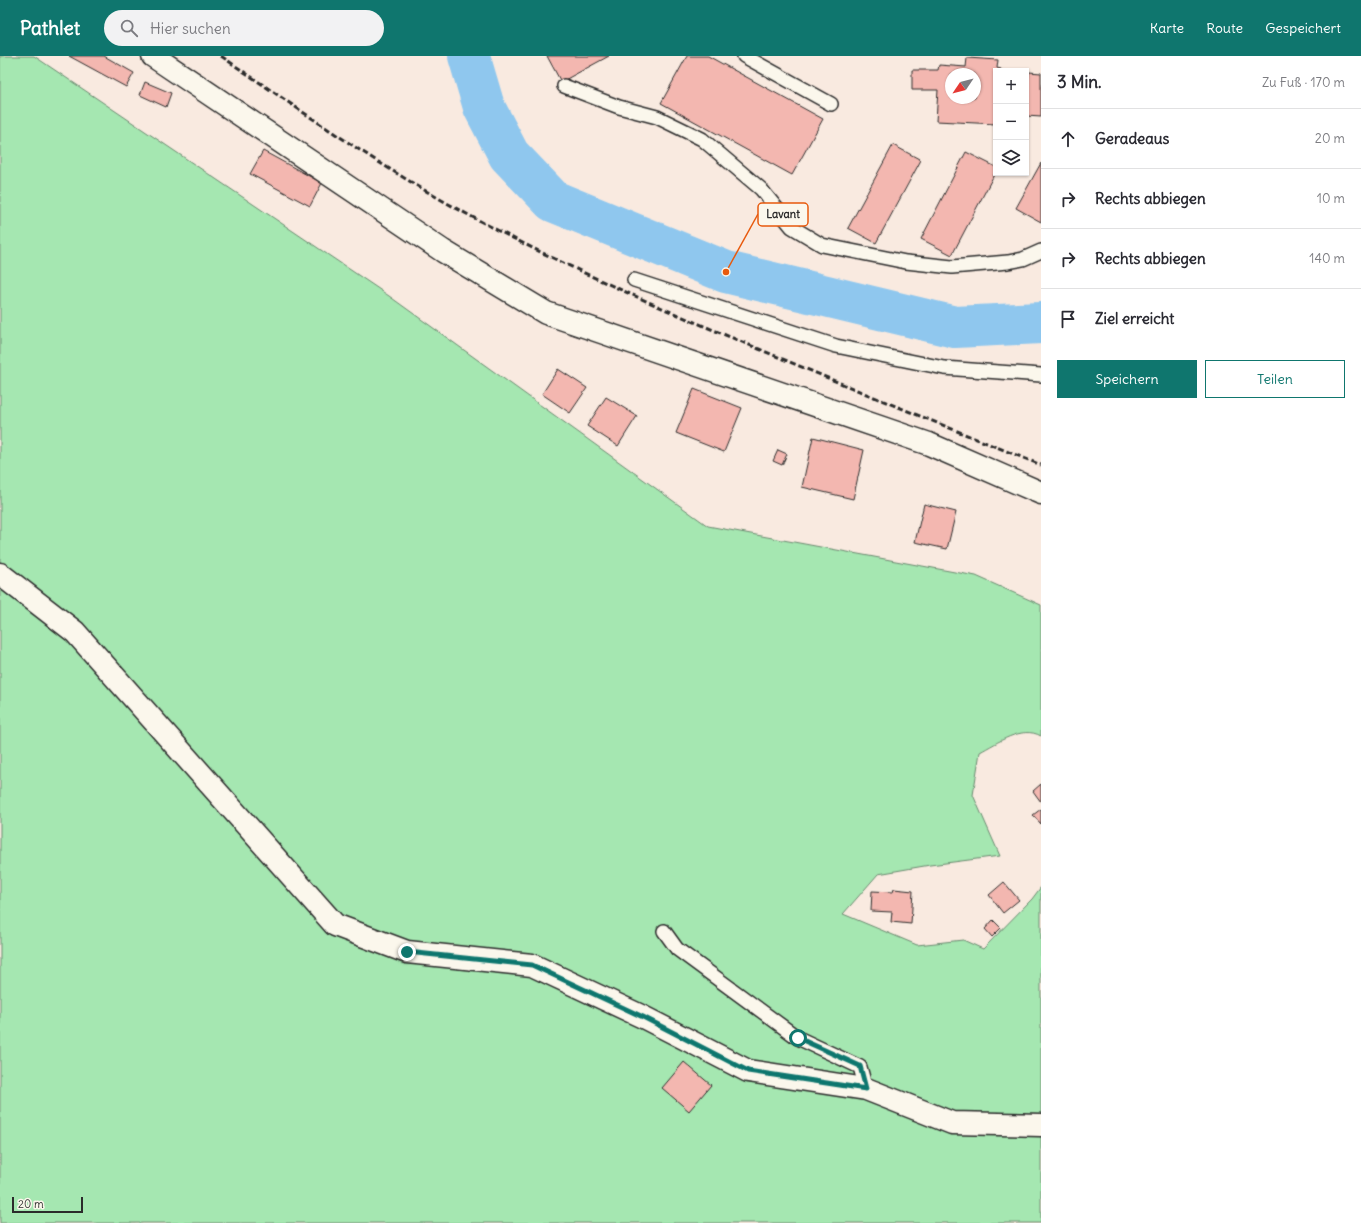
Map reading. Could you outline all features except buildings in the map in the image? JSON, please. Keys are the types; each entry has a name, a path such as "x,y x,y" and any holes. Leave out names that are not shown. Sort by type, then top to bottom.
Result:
{"street":[{"path":"153,56 442,251 546,313 929,444 1041,492"},
{"path":"0,574 75,632 335,925 407,952 532,965 643,1017 748,1071 866,1089 952,1123 1041,1125"}],"lane":[{"path":"744,56 831,104"},
{"path":"564,86 619,107 657,117 702,138 761,189 792,227 822,245 906,262 952,267 1008,262 1022,259 1041,251"},
{"path":"634,280 836,346 944,368 1041,375"},
{"path":"664,930 676,949 798,1038 860,1066 866,1089"}],"green space":[{"path":"0,56 34,56 389,296 708,526 976,576 1041,605 1041,736 1034,733 1026,733 1010,736 980,752 973,795 1000,856 930,865 878,874 843,914 917,945 963,940 983,949 1032,899 1041,887 1041,1223 0,1223"}],"waterway":[{"path":"469,56 484,107 509,155 553,201 726,272 955,327 1041,323"}],"railway":[{"path":"221,56 394,172 454,207 528,246 681,316 1041,465"}],"place":[{"name":"Lavant","path":"726,272"}],"route":[{"path":"407,952 532,965 643,1017 748,1071 866,1089 860,1066 798,1038"}]}
